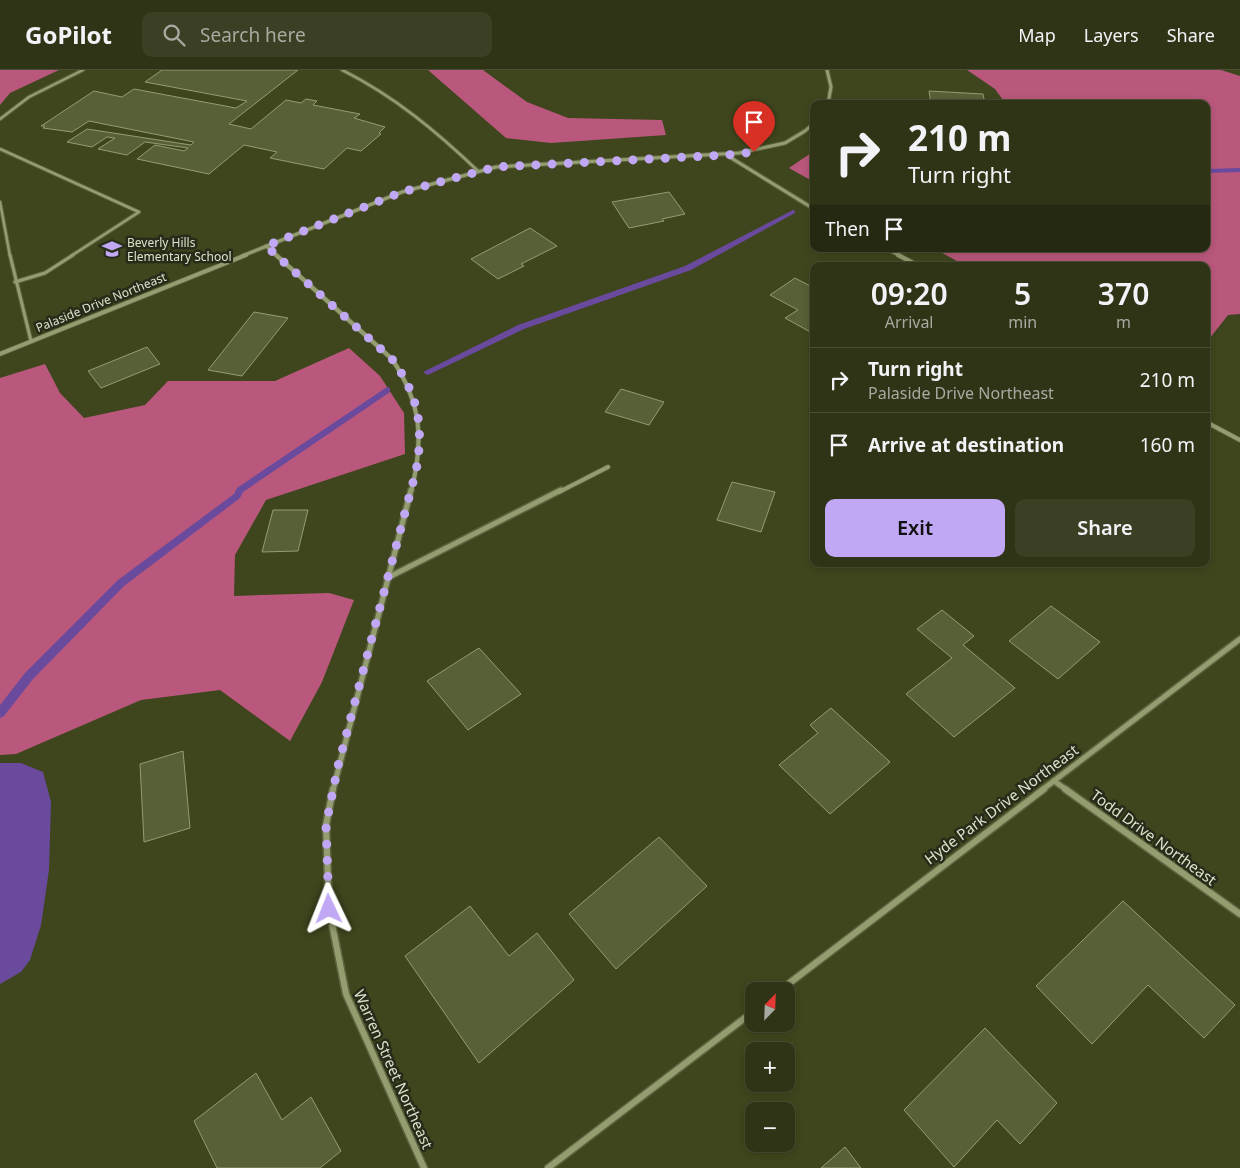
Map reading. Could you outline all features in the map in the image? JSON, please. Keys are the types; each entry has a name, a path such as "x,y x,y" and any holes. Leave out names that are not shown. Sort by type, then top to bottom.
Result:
{"street":[{"path":"827,70 831,77 832,93 829,100"},
{"name":"Palaside Drive Northeast","path":"0,354 402,192 478,171 522,165 727,155 770,149 798,136 810,126"},
{"path":"727,155 810,207"},
{"name":"Warren Street Northeast","path":"266,246 392,359 406,379 415,399 421,442 416,471 338,766 326,825 329,909 346,994 424,1168"},
{"path":"893,252 911,262"},
{"path":"1210,424 1240,440"},
{"path":"387,578 608,466"},
{"name":"Hyde Park Drive Northeast","path":"791,982 1240,639"},
{"name":"Todd Drive Northeast","path":"1054,781 1240,914"},
{"path":"548,1168 745,1018"}],"lane":[{"path":"0,119 11,108 41,90 84,70"},
{"path":"342,70 374,85 402,104 443,136 478,171"},
{"path":"0,149 140,212 45,273 15,282"},
{"path":"0,202 15,282 31,341"}],"shaded area":[{"path":"0,70 59,70 10,93 0,105"},
{"path":"428,70 483,70 527,102 568,118 662,120 666,135 551,143 506,138"},
{"path":"967,70 1221,70 1240,76 1240,314 1228,315 1210,338 1210,262 959,262 940,252 1210,252 1210,100 1003,100 995,89"},
{"path":"810,154 810,180 789,168"},
{"path":"349,348 380,376 404,413 405,454 266,500 235,555 234,596 329,593 354,600 322,682 290,741 220,690 141,700 16,754 0,755 0,378 45,364 60,393 84,418 145,405 168,381 275,381"},
{"path":"0,763 21,763 43,772 51,802 49,870 41,925 30,960 21,972 0,984"}],"building":[{"path":"162,70 298,70 229,124 251,129 286,100 301,103 306,99 317,101 313,105 360,114 354,118 385,127 379,133 381,134 361,151 347,148 324,169 270,158 277,152 244,145 209,174 137,159 155,145 184,151 188,148 145,142 127,155 98,149 115,138 107,137 92,147 67,142 87,129 191,145 194,142 89,121 72,132 43,128 45,126 41,126 94,91 122,97 134,89 236,108 247,101 145,82"},
{"path":"929,91 983,94 984,100 930,100"},
{"path":"669,192 685,214 662,219 664,221 629,228 612,202"},
{"path":"530,228 557,246 521,264 524,266 498,279 471,259"},
{"path":"795,278 810,286 810,332 785,318 798,310 770,295"},
{"path":"254,312 288,318 242,376 208,370"},
{"path":"147,347 160,364 101,388 88,371"},
{"path":"621,389 664,402 649,425 605,412"},
{"path":"732,482 775,492 761,532 717,520"},
{"path":"273,510 308,510 298,551 262,552"},
{"path":"1051,606 1100,642 1058,679 1009,641"},
{"path":"942,610 974,636 963,645 1015,688 954,737 906,694 952,658 917,629"},
{"path":"479,648 521,694 468,730 427,681"},
{"path":"831,708 890,762 830,814 779,765 818,733 810,725"},
{"path":"183,751 190,828 144,842 140,764"},
{"path":"659,837 707,886 616,969 569,914"},
{"path":"1123,901 1235,1005 1204,1038 1148,985 1092,1044 1036,986"},
{"path":"470,906 509,956 537,933 574,980 479,1063 405,956"},
{"path":"985,1028 1057,1103 1020,1144 997,1120 954,1167 904,1110"},
{"path":"256,1073 282,1120 311,1097 341,1151 320,1168 217,1168 194,1121"},
{"path":"845,1147 861,1168 821,1168"}],"waterway":[{"path":"1210,171 1240,170"},
{"path":"427,372 521,327 688,268 793,212"},
{"path":"0,713 29,676 121,583 237,496 240,490 387,390"}],"place":[{"name":"Beverly Hills Elementary School","path":"112,249"}],"route":[{"path":"329,909 326,825 338,766 416,471 421,442 415,399 406,379 392,359 266,246 402,192 470,172 522,165 754,152"}]}
